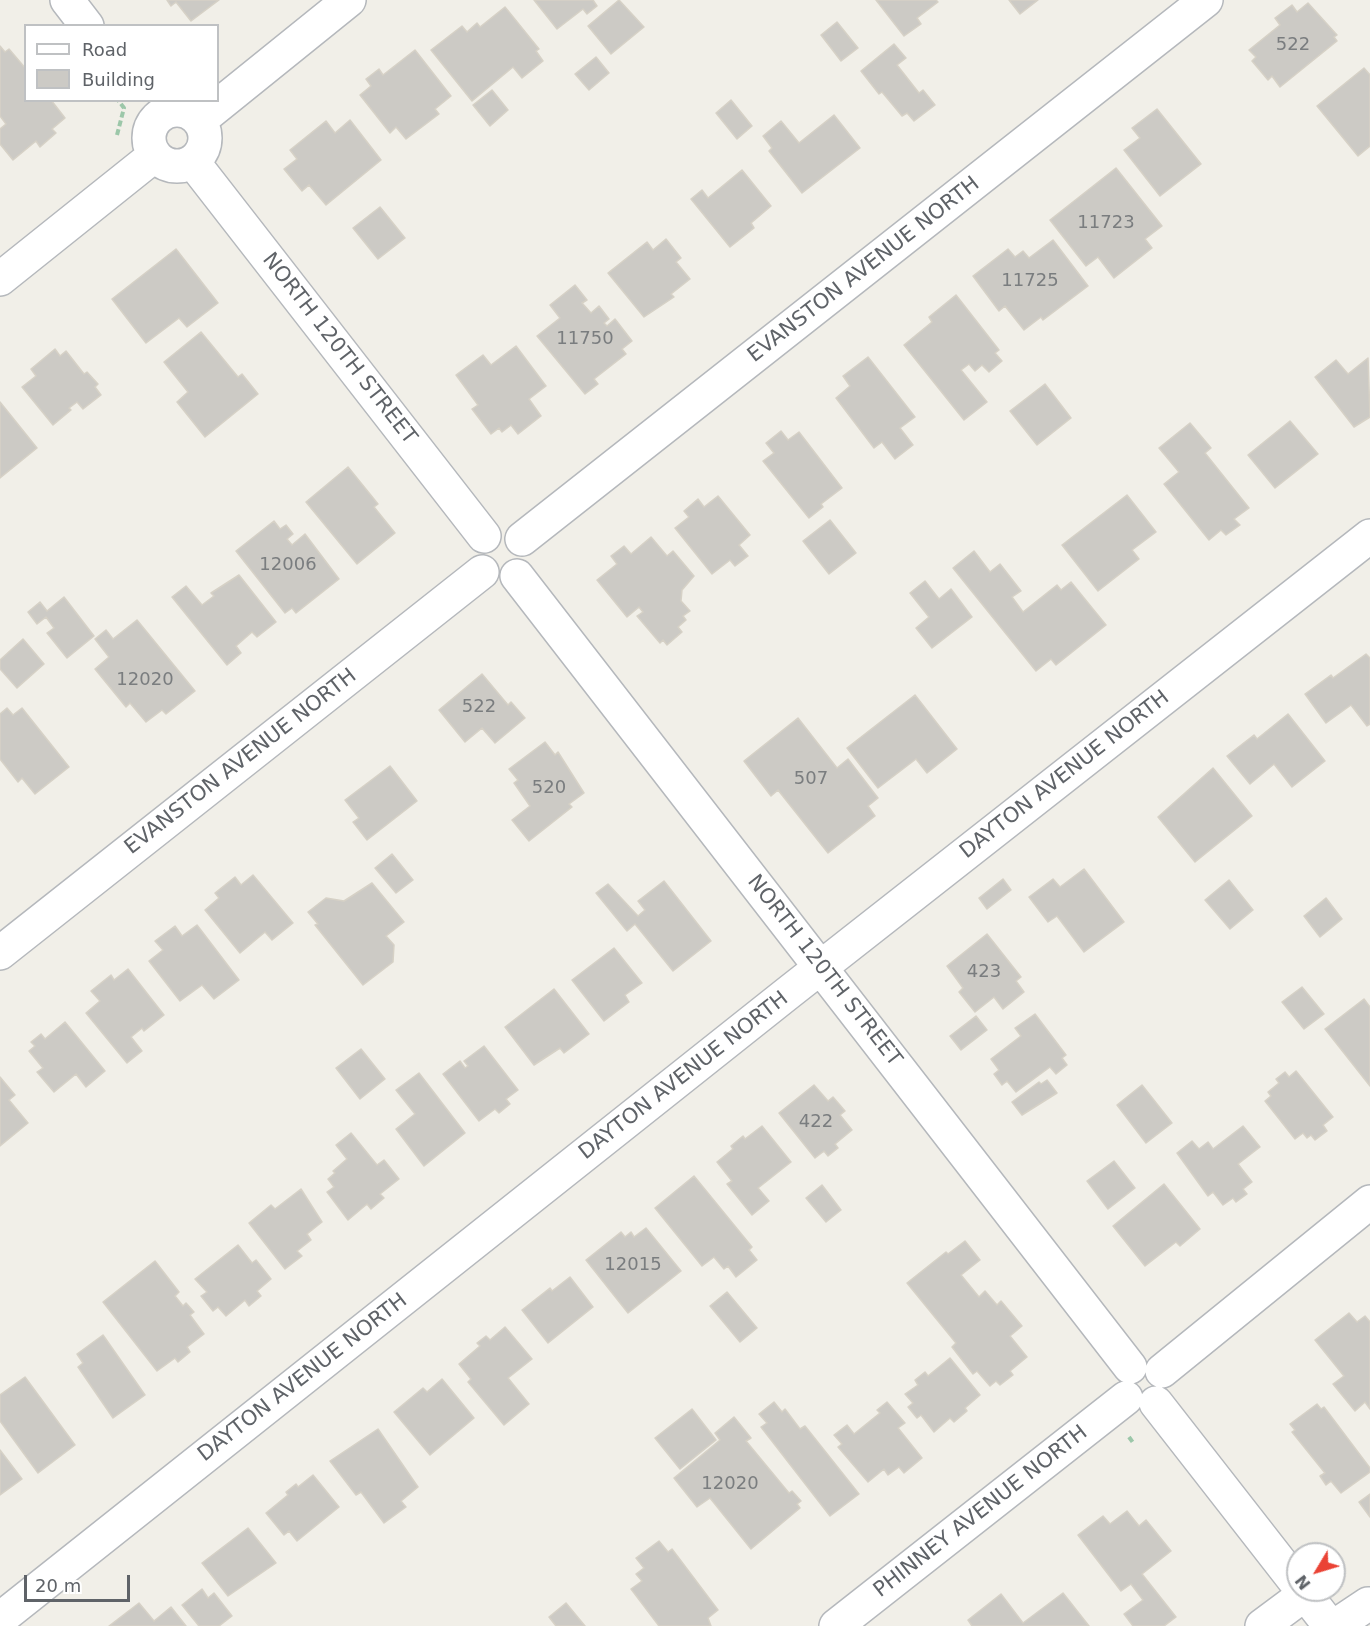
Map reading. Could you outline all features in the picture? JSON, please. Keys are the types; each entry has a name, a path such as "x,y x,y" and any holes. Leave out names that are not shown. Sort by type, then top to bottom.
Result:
{"street":[{"path":"67,0 85,24"},
{"path":"199,121 349,0"},
{"name":"EVANSTON AVENUE NORTH","path":"522,539 1206,0"},
{"path":"152,109 187,112 199,121 205,141 203,150 193,162 182,166 172,166 163,163 155,155 149,140 152,109"},
{"path":"0,279 155,155"},
{"name":"NORTH 120TH STREET","path":"193,162 484,536"},
{"path":"507,530 522,539 528,557 526,566 517,576 505,582 496,581 482,572 478,565 476,550 484,536 492,532 507,530"},
{"name":"DAYTON AVENUE NORTH","path":"0,1618 822,966 1365,550"},
{"name":"EVANSTON AVENUE NORTH","path":"0,953 482,572"},
{"name":"NORTH 120TH STREET","path":"517,576 822,966 1286,1569"},
{"name":"PHINNEY AVENUE NORTH","path":"837,1626 1144,1385 1370,1202"},
{"path":"1262,1626 1289,1602"},
{"name":"NORTH 120TH STREET","path":"1312,1602 1332,1626"},
{"path":"1332,1626 1368,1604"}],"path":[{"path":"117,135 124,108 120,102"}],"building":[{"path":"167,0 219,0 191,21 176,2 171,6"},
{"path":"534,0 593,0 597,6 587,14 583,9 557,29"},
{"path":"619,0 644,27 611,54 588,26"},
{"path":"876,0 936,0 938,2 917,18 921,24 904,36"},
{"path":"1009,0 1038,0 1020,14"},
{"path":"1308,3 1337,35 1334,37 1337,41 1280,87 1272,76 1268,80 1252,61 1256,57 1249,50 1280,25 1275,18 1292,5 1297,12"},
{"path":"505,7 539,49 536,51 543,61 522,78 513,67 472,101 431,50 462,26 467,32 477,23 480,27"},
{"path":"837,22 858,48 841,61 821,35"},
{"path":"894,44 906,58 897,65 919,93 923,90 935,105 914,121 907,113 902,116 882,92 879,94 861,71"},
{"path":"0,46 5,52 9,49 24,67 24,102 53,102 65,118 52,129 56,133 40,147 36,141 13,160 0,144 0,129 6,124 0,116"},
{"path":"415,50 451,96 435,109 439,114 406,139 396,127 390,133 360,95 371,86 366,79 379,69 383,75"},
{"path":"596,57 609,73 589,90 575,74"},
{"path":"1364,68 1370,75 1370,146 1358,156 1317,106"},
{"path":"492,90 508,110 490,126 473,105"},
{"path":"731,100 752,126 737,139 716,113"},
{"path":"1157,109 1201,164 1160,196 1124,150 1140,138 1132,128"},
{"path":"834,115 860,148 802,193 769,151 772,148 763,136 781,121 799,143"},
{"path":"350,120 381,160 326,205 309,185 302,191 284,169 297,159 290,150 326,121 335,133"},
{"path":"1116,168 1162,226 1145,239 1152,248 1114,278 1098,257 1086,266 1050,220"},
{"path":"742,170 771,206 751,223 754,228 730,247 691,199 702,190 708,198"},
{"path":"380,207 405,238 378,259 353,228"},
{"path":"666,239 681,258 676,262 690,279 671,294 674,297 644,317 608,273 647,242 653,250"},
{"path":"1053,240 1088,286 1043,320 1041,317 1024,330 1005,306 999,311 973,276 1008,249 1015,257 1023,251 1029,258"},
{"path":"176,249 218,303 187,327 179,318 146,343 112,299"},
{"path":"575,285 587,300 582,303 591,313 599,306 609,319 604,323 607,326 615,319 632,341 622,349 626,354 594,379 598,384 585,394 537,336 560,318 550,305"},
{"path":"956,295 999,350 995,353 1002,361 989,372 982,365 975,371 969,364 961,370 987,402 964,420 904,345 932,322 929,317"},
{"path":"201,332 238,377 242,374 258,394 205,437 177,402 188,392 164,362"},
{"path":"516,346 546,386 529,399 541,416 518,434 511,425 502,432 499,428 491,434 472,409 478,405 456,375 483,355 491,365"},
{"path":"55,349 60,356 66,351 84,374 87,372 98,384 95,387 101,395 83,409 77,402 53,425 22,387 36,376 31,369"},
{"path":"868,357 915,417 900,428 913,445 895,459 882,442 874,448 836,398 850,386 843,376"},
{"path":"1368,358 1370,417 1354,427 1315,377 1336,360 1348,374"},
{"path":"1045,384 1071,418 1037,445 1010,411"},
{"path":"0,402 37,448 0,478"},
{"path":"1290,421 1318,454 1275,488 1248,455"},
{"path":"1190,423 1211,448 1205,453 1249,508 1234,519 1240,525 1226,535 1221,530 1209,540 1164,484 1179,472 1159,448"},
{"path":"781,431 788,440 799,432 842,488 821,504 823,507 809,518 763,461 774,453 766,443"},
{"path":"348,467 378,504 374,507 395,533 357,564 306,502"},
{"path":"1127,495 1156,532 1132,550 1139,559 1098,591 1062,545"},
{"path":"718,496 750,535 739,545 748,556 735,566 730,560 712,574 675,528 689,517 684,511 698,499 704,507"},
{"path":"830,520 856,553 829,574 803,541"},
{"path":"274,521 280,529 286,525 293,534 287,539 292,545 305,534 339,579 296,613 292,608 285,613 236,551"},
{"path":"651,537 667,556 673,551 694,576 682,590 681,601 690,611 683,616 686,620 678,627 682,632 667,645 663,640 660,643 637,616 643,612 639,607 627,617 597,580 617,564 611,556 624,546 631,554"},
{"path":"974,551 990,572 1000,564 1021,591 1012,597 1023,612 1057,585 1061,590 1071,582 1106,625 1056,665 1051,659 1036,671 953,568"},
{"path":"239,575 276,622 257,637 252,632 236,646 241,653 227,665 172,597 186,586 202,605 214,596 211,593"},
{"path":"925,581 939,599 951,589 972,617 932,648 916,628 929,617 910,593"},
{"path":"64,597 94,636 67,658 47,633 54,628 46,617 37,624 28,612 40,602 47,611"},
{"path":"137,620 195,691 166,714 162,710 146,722 130,703 126,707 95,669 109,657 95,639 106,630 113,639"},
{"path":"23,639 44,664 17,688 0,669 0,660"},
{"path":"1366,654 1370,658 1370,724 1367,726 1351,705 1326,723 1305,694 1331,675 1333,678"},
{"path":"482,674 508,705 511,702 525,718 495,743 482,728 465,742 439,710"},
{"path":"915,695 957,749 927,773 916,759 878,788 847,748"},
{"path":"7,708 13,715 22,708 69,767 35,794 22,778 18,782 0,759 0,714"},
{"path":"1288,714 1325,761 1292,787 1274,764 1250,784 1227,756 1254,735 1257,739"},
{"path":"798,718 837,768 848,759 878,798 868,806 875,816 828,853 778,790 771,796 744,761"},
{"path":"545,742 555,755 558,752 584,793 569,804 572,807 529,841 512,820 530,806 514,783 518,780 509,769"},
{"path":"390,766 417,801 367,840 353,822 359,818 345,800"},
{"path":"1213,768 1252,816 1195,862 1158,817"},
{"path":"392,854 413,880 396,893 375,868"},
{"path":"1084,869 1124,922 1084,952 1057,916 1048,922 1029,897 1053,879 1060,887"},
{"path":"253,875 293,923 272,940 265,932 240,953 205,910 219,898 215,893 235,877 241,885"},
{"path":"1003,879 1011,890 987,909 979,898"},
{"path":"1229,880 1253,910 1230,929 1205,900"},
{"path":"664,881 711,941 673,971 635,924 627,931 596,893 608,884 638,916 645,910 638,901"},
{"path":"372,883 404,922 386,936 394,945 393,962 363,985 315,925 318,924 308,912 326,898 344,901"},
{"path":"1326,898 1342,919 1320,937 1304,916"},
{"path":"197,925 239,980 214,999 202,985 180,1001 149,961 163,950 155,941 175,926 182,936"},
{"path":"987,934 1021,977 1016,981 1024,992 1003,1009 994,997 975,1012 959,992 963,988 947,966"},
{"path":"614,948 642,983 625,995 629,1002 604,1021 572,980"},
{"path":"128,969 164,1015 144,1031 142,1028 131,1037 142,1051 127,1063 86,1013 100,1001 91,991 111,975 114,980"},
{"path":"1302,987 1324,1014 1304,1029 1282,1002"},
{"path":"554,989 589,1034 564,1053 560,1048 534,1065 505,1027"},
{"path":"1364,999 1370,1007 1370,1086 1325,1029"},
{"path":"1035,1014 1066,1055 1062,1058 1067,1065 1056,1074 1050,1067 1016,1092 1007,1081 1002,1085 994,1074 999,1070 991,1059 1021,1036 1015,1028"},
{"path":"976,1016 987,1030 961,1050 950,1036"},
{"path":"65,1022 105,1071 86,1087 76,1074 54,1092 37,1072 43,1068 29,1051 35,1046 31,1042 41,1034 45,1039"},
{"path":"484,1046 518,1090 506,1099 510,1104 499,1113 495,1109 479,1121 443,1074 460,1061 465,1068 468,1066 464,1061"},
{"path":"361,1049 385,1079 360,1099 336,1068"},
{"path":"1296,1071 1333,1117 1323,1125 1327,1131 1315,1140 1311,1135 1307,1138 1303,1133 1295,1139 1265,1101 1271,1096 1268,1092 1279,1083 1276,1079 1285,1072 1289,1077"},
{"path":"419,1073 465,1133 424,1166 396,1129 415,1114 396,1090"},
{"path":"0,1077 15,1095 9,1100 28,1123 0,1146"},
{"path":"1047,1080 1057,1093 1022,1115 1012,1102 1039,1082 1041,1084"},
{"path":"814,1085 828,1101 833,1097 845,1111 840,1115 852,1130 835,1144 838,1148 828,1156 824,1151 815,1158 779,1113"},
{"path":"1142,1085 1172,1123 1146,1143 1117,1105"},
{"path":"762,1126 791,1162 758,1188 769,1201 752,1215 727,1184 732,1181 717,1162 733,1149 731,1146 743,1136 745,1139"},
{"path":"1243,1126 1260,1147 1238,1164 1252,1182 1243,1189 1247,1194 1236,1202 1233,1198 1223,1205 1213,1192 1208,1196 1177,1153 1192,1141 1199,1149 1208,1142 1213,1149"},
{"path":"351,1133 377,1165 384,1160 399,1179 380,1194 384,1198 371,1209 367,1204 348,1220 327,1192 334,1187 328,1179 335,1173 333,1171 347,1159 336,1145"},
{"path":"1114,1161 1135,1188 1108,1209 1087,1181"},
{"path":"694,1176 752,1247 749,1250 757,1260 736,1277 728,1266 724,1269 714,1257 702,1266 655,1208"},
{"path":"1164,1184 1200,1229 1180,1246 1176,1242 1145,1266 1113,1226"},
{"path":"822,1185 841,1210 826,1222 806,1198"},
{"path":"301,1189 322,1222 307,1234 311,1240 297,1251 302,1256 285,1269 249,1223 271,1205 275,1209"},
{"path":"646,1228 681,1271 628,1313 586,1260 621,1232 625,1237 631,1232 634,1237"},
{"path":"965,1241 980,1260 961,1275 979,1297 985,1291 997,1305 1001,1301 1022,1326 1010,1336 1027,1357 1010,1371 1013,1375 1000,1385 996,1381 990,1386 977,1371 973,1374 952,1347 956,1343 907,1283 946,1252 948,1254"},
{"path":"238,1245 252,1263 256,1260 271,1279 257,1291 261,1296 249,1306 245,1300 226,1316 218,1307 213,1311 201,1296 207,1292 195,1279"},
{"path":"155,1261 179,1292 175,1296 183,1306 186,1303 194,1312 190,1315 204,1334 187,1347 190,1352 178,1362 175,1358 157,1371 103,1302"},
{"path":"570,1277 593,1307 548,1343 522,1310 550,1288 552,1291"},
{"path":"727,1292 757,1328 740,1342 710,1306"},
{"path":"1349,1313 1357,1322 1365,1316 1370,1322 1370,1409 1365,1402 1355,1411 1333,1384 1344,1376 1315,1340"},
{"path":"505,1327 532,1359 508,1378 529,1404 504,1425 468,1382 471,1379 459,1364 480,1346 477,1343 486,1336 490,1340"},
{"path":"103,1335 145,1395 113,1418 78,1367 83,1363 77,1354"},
{"path":"950,1358 980,1395 954,1422 950,1418 934,1432 921,1415 917,1418 908,1407 913,1403 905,1394 918,1385 915,1380 925,1372 928,1376"},
{"path":"25,1377 75,1445 38,1473 0,1421 0,1395"},
{"path":"442,1379 474,1418 430,1455 394,1412 423,1388 427,1392"},
{"path":"774,1402 782,1412 785,1409 800,1429 805,1426 859,1494 830,1516 761,1427 767,1423 759,1414"},
{"path":"887,1402 905,1423 898,1428 922,1458 904,1473 899,1467 888,1475 884,1469 868,1482 838,1447 842,1444 834,1435 847,1425 854,1434 880,1413 877,1410"},
{"path":"1317,1404 1321,1409 1324,1407 1370,1468 1370,1472 1341,1493 1331,1481 1326,1485 1320,1476 1325,1473 1292,1432 1295,1430 1290,1424"},
{"path":"692,1409 716,1440 680,1469 655,1438"},
{"path":"734,1417 751,1438 746,1441 789,1493 792,1491 801,1501 797,1504 800,1508 751,1549 710,1498 697,1507 674,1478 720,1440 715,1433"},
{"path":"378,1429 418,1487 401,1501 406,1507 384,1523 361,1492 356,1495 330,1461"},
{"path":"0,1450 22,1479 0,1495"},
{"path":"313,1475 339,1507 297,1541 289,1531 284,1535 266,1513 288,1495 286,1492 296,1484 298,1487"},
{"path":"1370,1494 1370,1517 1359,1502"},
{"path":"1127,1511 1139,1526 1146,1520 1171,1551 1142,1574 1176,1617 1164,1626 1133,1626 1124,1614 1143,1600 1131,1584 1121,1591 1078,1535 1103,1516 1110,1524"},
{"path":"248,1528 276,1563 228,1596 202,1563"},
{"path":"659,1541 668,1552 672,1549 718,1610 708,1618 711,1626 659,1626 631,1589 642,1581 636,1574 644,1568 636,1558"},
{"path":"202,1589 208,1598 214,1593 232,1616 219,1626 199,1626 182,1605"},
{"path":"1063,1593 1089,1626 972,1626 968,1620 1001,1594 1023,1623"},
{"path":"139,1603 154,1621 171,1607 186,1626 109,1626"},
{"path":"566,1603 585,1626 556,1626 549,1617"}]}
